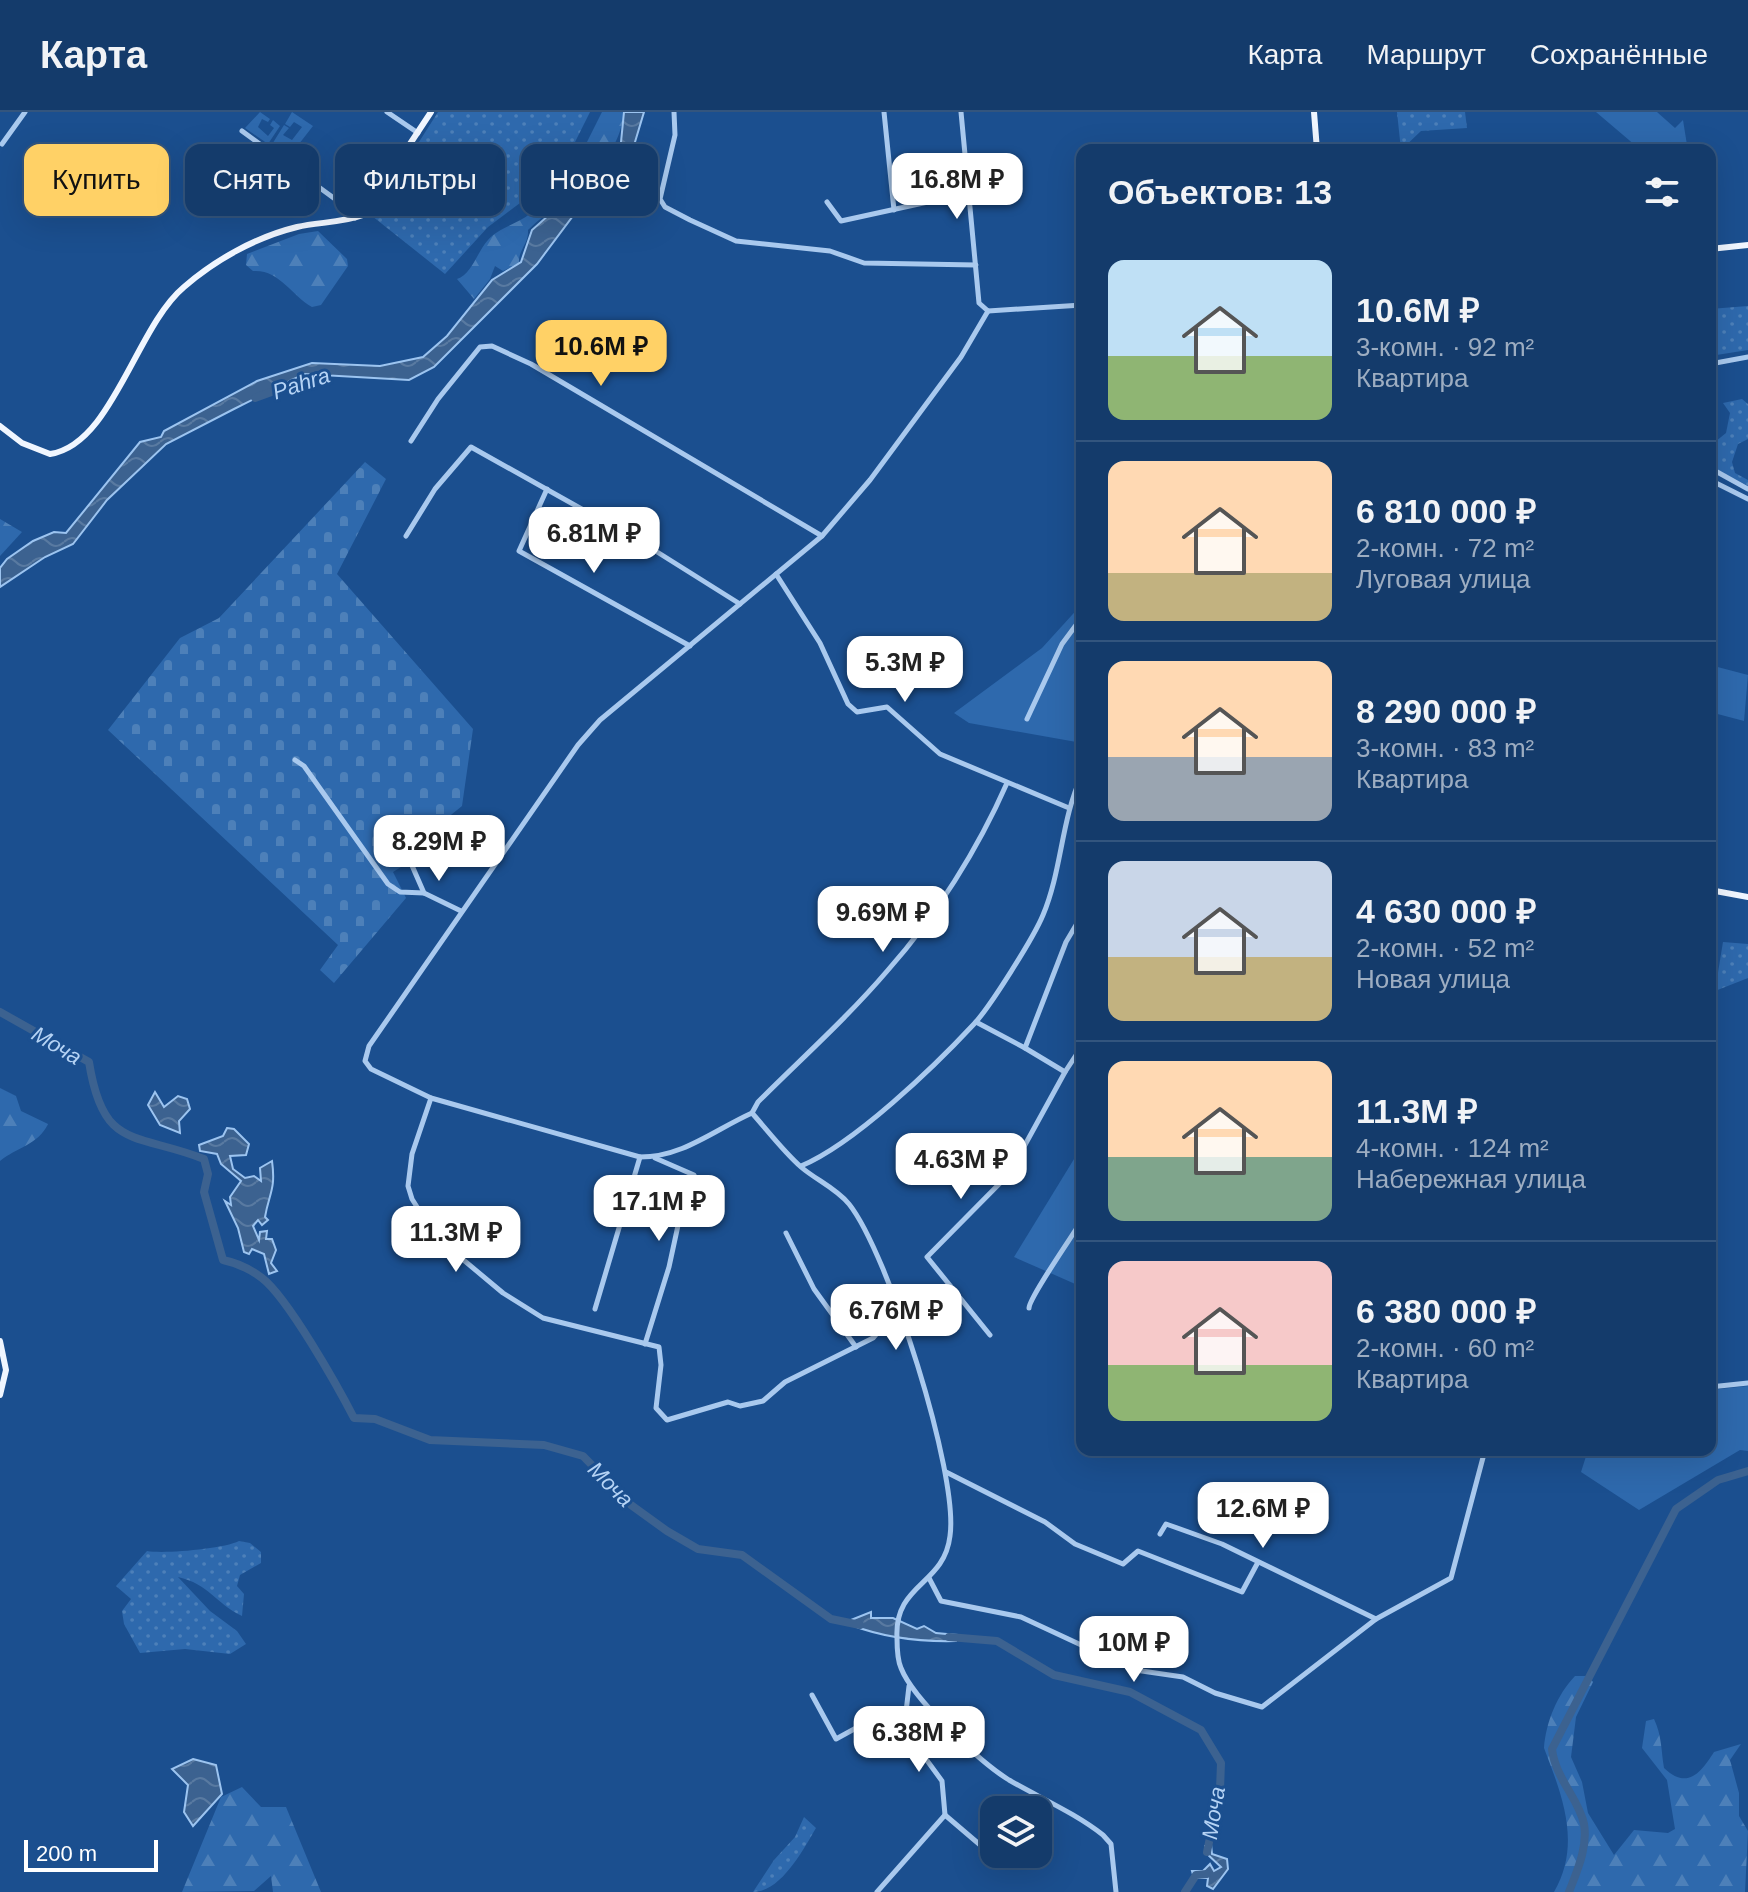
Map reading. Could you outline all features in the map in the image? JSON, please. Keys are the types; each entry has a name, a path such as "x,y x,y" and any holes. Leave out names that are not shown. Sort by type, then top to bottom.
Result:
{"main road":[{"path":"411,144 431,112"},
{"path":"1314,112 1317,144"},
{"path":"0,426 22,443 50,454 73,446 97,423 151,325 181,289 213,265 262,239 296,227 359,216"},
{"path":"1716,248 1748,245"},
{"path":"1716,891 1748,897"},
{"path":"0,1341 6,1370 0,1395"}],"street":[{"path":"2,144 25,112"},
{"path":"387,112 418,133"},
{"path":"674,112 675,135 660,199 665,207 699,225 736,241 830,251 864,263 976,265"},
{"path":"884,112 894,210"},
{"path":"961,112 979,303 988,311 1076,305"},
{"path":"242,131 346,207 355,218"},
{"path":"827,202 841,221 969,193"},
{"path":"988,311 961,357 870,480 822,536 600,720 578,745 369,1046 365,1061 371,1069 431,1098 640,1157 684,1150 752,1113 758,1102 849,1012 903,952 985,830 1007,783"},
{"path":"411,441 438,399 480,347 492,346 531,364 822,536"},
{"path":"1716,363 1748,357"},
{"path":"406,536 435,489 471,447 740,604"},
{"path":"1716,472 1748,489"},
{"path":"1716,484 1748,499"},
{"path":"1733,493 1737,485"},
{"path":"547,489 519,551 690,646"},
{"path":"776,574 820,643 848,704 857,712 887,707 940,754 1069,808"},
{"path":"1027,719 1067,636 1076,625"},
{"path":"295,760 304,766 388,884 400,892 424,893 461,911"},
{"path":"801,1166 861,1129 976,1022 1042,916 1076,790"},
{"path":"410,861 424,893"},
{"path":"1025,1048 1066,942 1076,925"},
{"path":"976,1022 1065,1072"},
{"path":"990,1335 927,1257 1009,1174 1076,1055"},
{"path":"431,1098 408,1169 408,1186 436,1237 496,1288 543,1318 659,1347 661,1365 655,1401 658,1413 667,1420 728,1402 740,1406 763,1401 785,1382 856,1347 882,1329 892,1294"},
{"path":"752,1113 801,1166 847,1201 859,1220 892,1294 922,1384 946,1472 950,1536 940,1564 904,1599 896,1618 900,1666 910,1685 939,1718 1005,1777 1037,1796"},
{"path":"595,1309 640,1157"},
{"path":"645,1344 669,1267 682,1207 698,1183 694,1175 653,1157"},
{"path":"1029,1308 1033,1293 1051,1272 1076,1230"},
{"path":"786,1233 814,1289 856,1347"},
{"path":"1716,1386 1747,1383"},
{"path":"929,1578 941,1601 1021,1617 1135,1670 1183,1677 1215,1693 1262,1707 1376,1619 1451,1578 1483,1456"},
{"path":"946,1472 1045,1522 1075,1544 1123,1564 1138,1551 1242,1592 1257,1564"},
{"path":"1160,1534 1166,1524 1222,1544 1257,1564 1376,1619"},
{"path":"904,1729 910,1685"},
{"path":"812,1695 836,1739 867,1722 904,1729 942,1781 945,1815 980,1845"},
{"path":"1052,1805 1092,1827 1111,1844 1116,1892"},
{"path":"877,1892 945,1815"}],"green space":[{"path":"260,112 270,119 268,122 262,119 258,127 268,136 274,128 270,125 273,120 280,126 268,144 245,128"},
{"path":"292,112 313,126 299,144 272,144 284,125 289,128 283,135 292,140 302,127 294,122 290,127 285,124"},
{"path":"438,112 590,112 574,144 521,144 521,202 505,214 505,144 418,144"},
{"path":"602,112 624,112 614,144 586,144"},
{"path":"1397,112 1465,112 1467,128 1421,131 1407,144 1400,144"},
{"path":"1596,112 1657,112 1675,128 1683,120 1687,144 1634,144"},
{"path":"372,216 503,216 488,227 445,274"},
{"path":"545,216 528,230 519,263 503,271 495,266 490,279 474,299 457,279 467,272 493,236 526,217"},
{"path":"318,231 347,259 348,266 321,305 312,307 278,278 262,271 253,271 246,265 247,254 299,234"},
{"path":"1748,306 1748,350 1716,355 1716,309"},
{"path":"1742,399 1748,404 1748,439 1738,444 1732,462 1735,473 1748,480 1748,486 1716,469 1716,441 1726,433 1730,413 1723,403"},
{"path":"365,462 386,479 337,574 473,729 462,806 426,835 431,848 393,872 406,898 334,983 320,970 338,945 108,730 180,638 219,618"},
{"path":"0,519 22,532 0,556"},
{"path":"1076,611 1076,742 969,723 954,713 1042,648"},
{"path":"1716,667 1748,675 1744,721 1716,714"},
{"path":"1723,942 1748,944 1748,978 1716,991"},
{"path":"0,1088 16,1096 21,1111 48,1124 39,1137 0,1161"},
{"path":"1076,1156 1076,1284 1014,1257"},
{"path":"1748,1386 1748,1451 1740,1450 1639,1510 1581,1472 1586,1456 1716,1456 1716,1389"},
{"path":"239,1541 250,1543 261,1552 261,1563 240,1575 237,1586 244,1594 242,1616 197,1584 178,1577 210,1611 237,1631 246,1644 230,1654 185,1649 140,1653 124,1624 122,1611 131,1599 116,1586 147,1551 193,1550"},
{"path":"1575,1676 1588,1676 1593,1682 1576,1717 1571,1757 1582,1782 1588,1813 1614,1855 1634,1830 1668,1833 1675,1829 1667,1780 1642,1748 1646,1721 1654,1719 1657,1725 1664,1768 1680,1778 1694,1776 1714,1752 1741,1744 1730,1760 1739,1793 1739,1816 1748,1831 1745,1892 1554,1892 1567,1856 1568,1838 1562,1802 1544,1748 1554,1709"},
{"path":"242,1787 261,1807 286,1807 321,1892 273,1892 271,1876 254,1891 182,1892 221,1797"},
{"path":"804,1817 816,1828 798,1858 773,1885 753,1892 774,1860 795,1837"}],"water":[{"path":"624,112 644,112 634,144 621,144"},
{"path":"548,216 573,216 537,264 434,367 409,380 304,374 234,409 166,444 107,500 73,544 45,557 0,587 0,568 7,559 33,541 54,532 66,533 140,442 161,437 164,431 257,381 312,363 380,366 423,357 447,336 492,280 521,262 532,230"},
{"path":"155,1092 164,1107 178,1096 187,1099 190,1109 179,1121 180,1133 160,1125 148,1105"},
{"path":"227,1128 234,1129 249,1144 246,1155 230,1156 233,1169 245,1178 254,1176 261,1181 260,1168 272,1161 273,1185 265,1217 268,1220 262,1225 258,1220 253,1226 259,1240 260,1232 267,1231 266,1239 272,1239 276,1250 271,1263 277,1271 269,1274 264,1254 252,1249 249,1254 244,1252 238,1228 225,1201 231,1205 230,1197 241,1181 221,1164 217,1154 200,1151 199,1145 223,1136"},
{"path":"871,1612 871,1618 893,1618 917,1629 924,1626 936,1633 957,1635 956,1641 902,1638 851,1625 851,1620"},
{"path":"193,1759 216,1765 222,1794 193,1826 184,1812 188,1785 172,1769"},
{"path":"1211,1844 1212,1854 1227,1859 1228,1869 1213,1889 1207,1886 1208,1878 1194,1878 1192,1871 1203,1871 1210,1864 1214,1871 1221,1867 1205,1852 1205,1846"}],"waterway":[{"name":"Pahra","path":"255,398 332,370"},
{"name":"Моча","path":"0,1012 89,1062 95,1091 113,1125 141,1140 204,1159 208,1174 204,1192 223,1260 248,1269 273,1288 312,1344 354,1418 375,1419 430,1440 544,1445 583,1456 631,1505 667,1531 698,1549 742,1555 831,1619 860,1625"},
{"name":"Моча","path":"1569,1892 1583,1850 1584,1824 1554,1760 1552,1749 1676,1509 1718,1480 1748,1471"},
{"name":"Моча","path":"949,1637 997,1641 1054,1675 1130,1692 1201,1730 1221,1763 1220,1789 1207,1852"},
{"name":"Моча","path":"1185,1892 1196,1875 1207,1874"}]}
